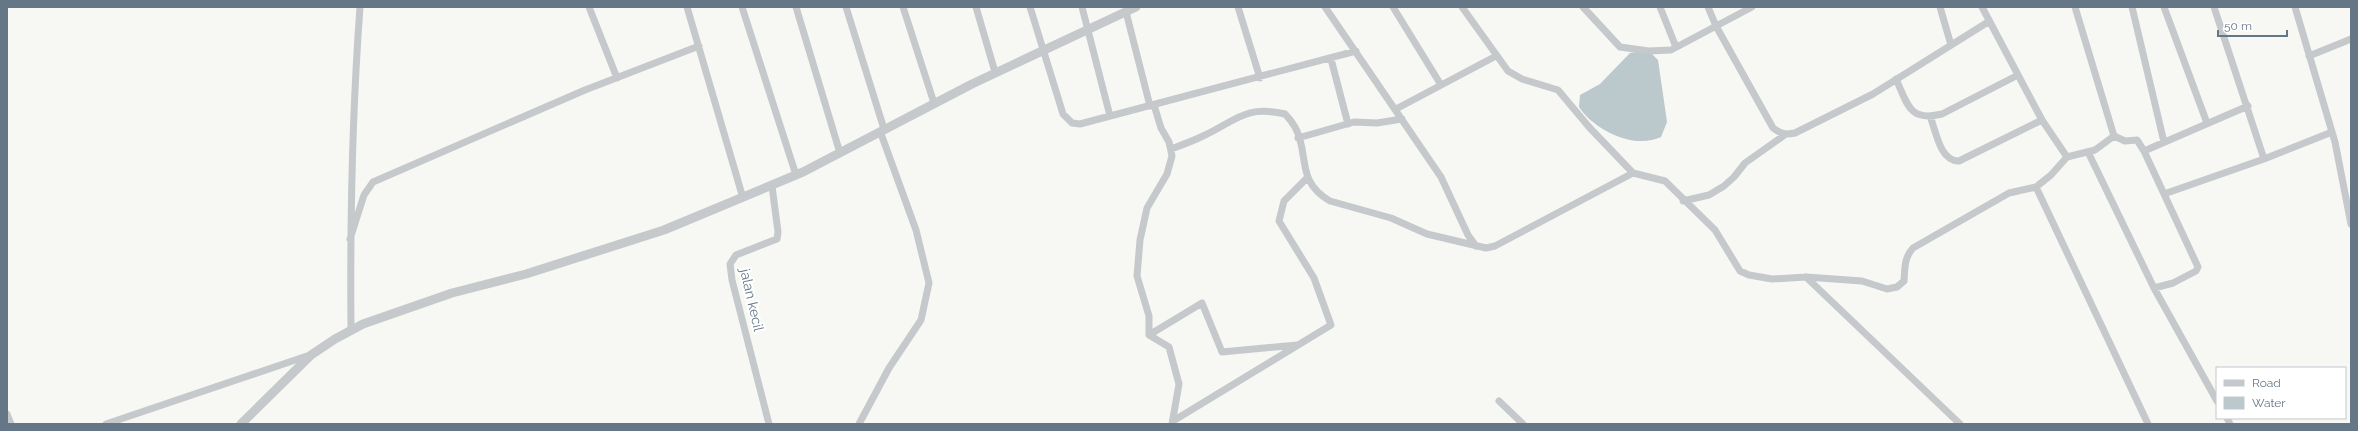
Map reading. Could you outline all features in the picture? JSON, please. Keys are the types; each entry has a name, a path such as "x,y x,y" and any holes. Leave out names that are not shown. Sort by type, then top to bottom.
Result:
{"street":[{"path":"351,330 350,239 353,99 360,7"},
{"path":"588,7 617,78"},
{"path":"687,7 743,198"},
{"path":"742,7 796,175"},
{"path":"796,7 840,153"},
{"path":"846,7 882,130 916,230 929,283 921,320 889,368 859,424"},
{"path":"902,7 934,103"},
{"path":"976,7 995,72"},
{"path":"1030,7 1063,114 1067,120 1080,124 1356,52"},
{"path":"1082,7 1089,28 1110,116"},
{"path":"1238,7 1260,78"},
{"path":"1325,7 1441,177 1468,235 1476,246"},
{"path":"1392,7 1441,85"},
{"path":"1462,7 1508,71 1522,79 1558,90 1589,127 1633,173 1665,181 1683,201 1715,230 1730,258 1740,271 1750,276 1772,278 1806,277 1862,281 1887,289 1897,287 1904,281 1905,261 1913,248 2009,192 2036,187 2051,175 2067,157 2096,150 2114,136"},
{"path":"1583,7 1620,47 1649,51 1671,50 1676,48 1752,7"},
{"path":"1660,7 1676,48"},
{"path":"1708,7 1716,26 1773,128 1780,133 1786,134 1795,133 1836,113 1896,79 1988,22"},
{"path":"1940,7 1951,45"},
{"path":"1982,7 1988,22 2042,120 2067,157"},
{"path":"2075,7 2114,136 2125,141 2137,140 2144,151 2198,267 2196,271 2174,283 2154,288"},
{"path":"2132,7 2164,142"},
{"path":"2164,7 2207,123"},
{"path":"2214,7 2248,106 2264,159"},
{"path":"2295,7 2332,132 2351,224"},
{"path":"106,424 310,355 351,330 417,304 621,246 743,198 796,175 840,153 995,72 1133,8 1152,106 1171,149 1171,165 1147,208 1140,240 1137,276 1148,316 1149,335"},
{"path":"2309,56 2351,39"},
{"path":"350,239 364,196 373,182 617,78 699,46"},
{"path":"1396,109 1496,56"},
{"path":"1331,58 1348,124"},
{"path":"1896,79 1911,111 1919,115 1930,116 1942,114 2018,75"},
{"path":"2144,151 2248,106"},
{"path":"1171,149 1203,136 1246,112 1268,110 1285,114 1296,127 1307,178 1320,194 1330,201 1381,215 1427,234 1486,248 1494,246 1633,173"},
{"path":"1930,116 1943,151 1949,159 1953,161 1959,161 2042,120"},
{"path":"1298,138 1364,121 1390,122 1402,119"},
{"path":"2164,194 2264,159 2332,132"},
{"path":"1683,201 1709,194 1724,186 1734,177 1745,163 1786,134"},
{"path":"2088,152 2154,288 2216,399"},
{"path":"1172,423 1331,325 1314,278 1279,221 1284,201 1307,178"},
{"name":"jalan kecil","path":"769,424 732,280 730,264 736,255 776,239 778,232 772,186"},
{"path":"2036,187 2148,424"},
{"path":"1806,277 1960,424"},
{"path":"1149,335 1202,303 1222,352 1299,345"},
{"path":"1149,335 1169,347 1179,384 1172,423"},
{"path":"241,424 310,355"},
{"path":"1500,400 1523,424"},
{"path":"7,414 12,424"}],"water":[{"path":"1637,52 1652,54 1658,60 1667,122 1661,137 1639,141 1616,136 1604,130 1594,123 1579,107 1580,95 1600,84 1630,53"}]}
